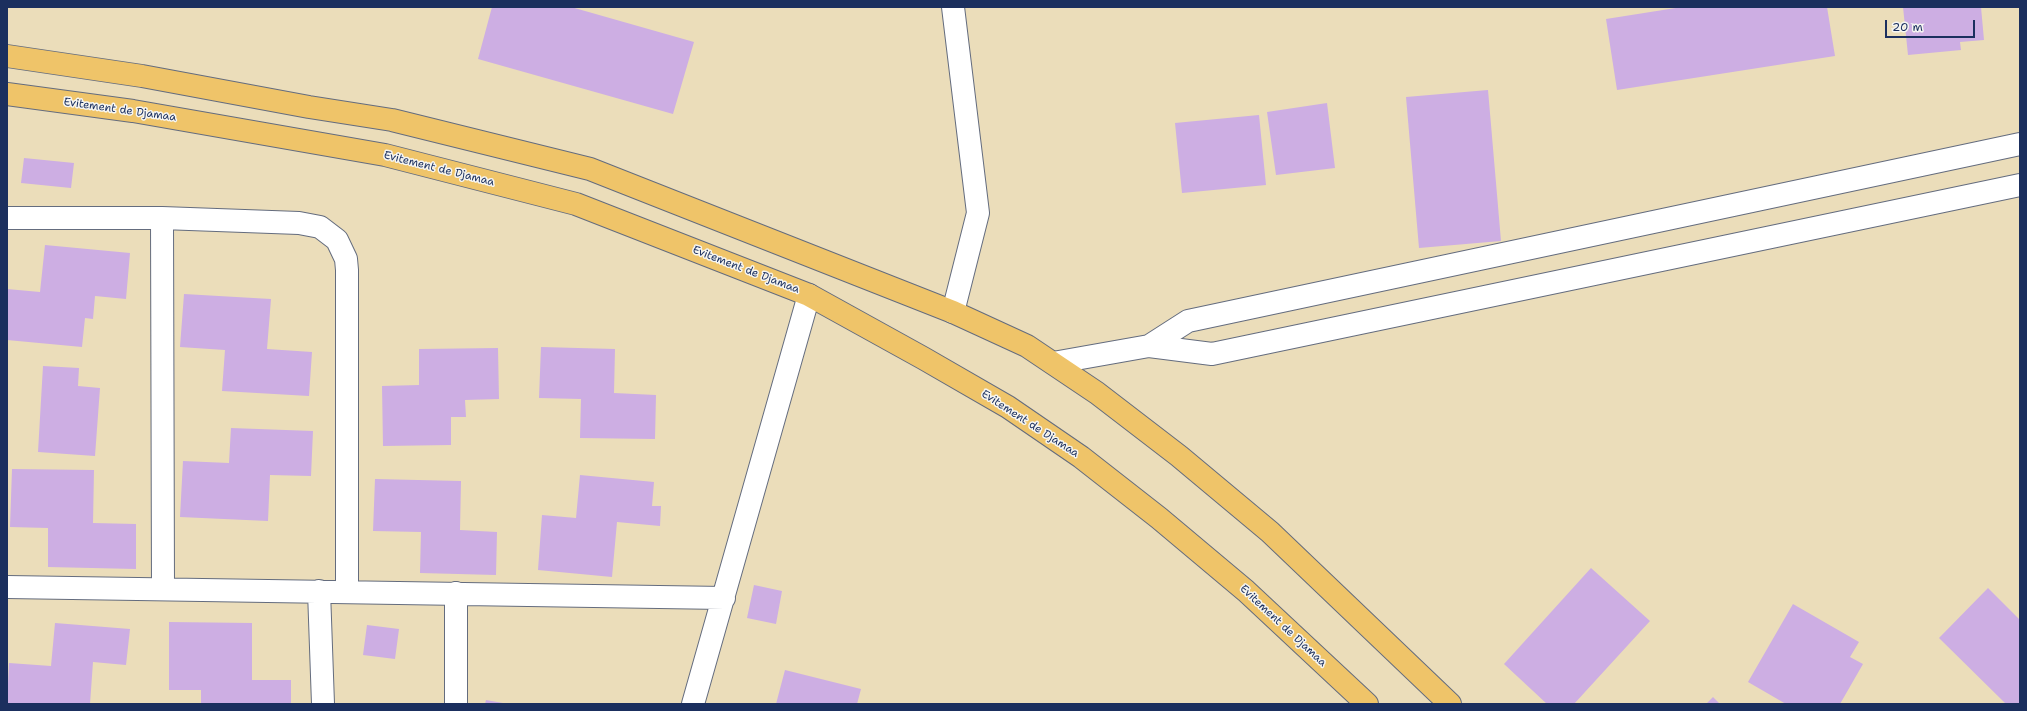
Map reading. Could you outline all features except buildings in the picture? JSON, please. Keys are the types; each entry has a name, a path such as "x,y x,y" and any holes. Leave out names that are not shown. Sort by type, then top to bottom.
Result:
{"main road":[{"path":"7,56 142,76 309,107 392,120 590,169 953,312 1027,346 1097,393 1173,451 1270,532 1450,704"},
{"name":"Evitement de Djamaa","path":"7,94 141,112 308,140 393,157 576,204 809,295 1008,407 1081,457 1159,518 1246,591 1367,704"}],"street":[{"path":"953,7 978,212 953,312"},
{"path":"1149,346 1188,321 2020,144"},
{"path":"1053,363 1149,346 1212,354 2020,185"},
{"path":"7,218 162,218 310,223 329,232 337,240 342,249 347,270 347,591"},
{"path":"162,218 163,590"},
{"path":"693,704 809,295"},
{"path":"7,587 347,591 724,598"},
{"path":"319,591 323,704"},
{"path":"456,593 456,704"}]}
